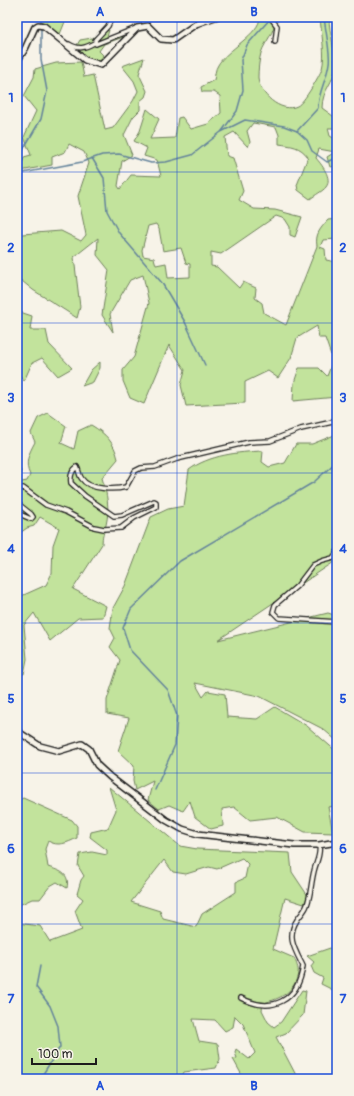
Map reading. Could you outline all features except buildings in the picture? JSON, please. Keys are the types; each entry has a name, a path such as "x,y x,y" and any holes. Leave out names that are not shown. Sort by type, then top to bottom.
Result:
{"main road":[{"path":"17,61 25,49 35,27 38,25 44,26 85,60 101,65 137,28 148,26 161,39 173,40 206,17"},
{"path":"17,731 40,746 59,751 82,744 89,749 97,765 110,777 166,820 182,829 198,834 294,845 319,845 337,842"}],"street":[{"path":"64,44 77,48 84,48 94,43 108,26 112,17"},
{"path":"195,25 218,17"},
{"path":"270,17 277,26 275,42"},
{"path":"94,43 100,43 137,28"},
{"path":"17,488 23,488 46,505 66,512 94,527 104,529 121,528 134,518 156,507 156,502 154,501 122,515 114,516 85,496 71,483 70,477 74,469 77,467 82,479 88,484 118,489 126,487 135,471 141,468 155,467 177,459 249,442 270,441 301,429 337,421"},
{"path":"17,503 32,514 33,517 31,519 17,513"},
{"path":"337,552 333,558 313,565 297,586 275,605 273,612 279,618 285,619 337,622"},
{"path":"241,998 252,1003 268,1005 276,1004 291,996 298,986 303,966 292,945 291,934 296,921 305,909 310,897 313,872 320,851 319,845"}],"green space":[{"path":"36,17 67,17 60,34 63,38"},
{"path":"260,17 275,17 274,28 260,56 258,74 259,83 266,95 278,105 291,108 300,104 315,83 322,69 323,50 320,17 329,17 335,67 333,77 324,96 322,108 337,119 337,128 328,128 330,136 337,140 337,166 330,167 327,157 335,152 319,149 316,158 326,171 328,183 325,188 310,199 298,190 297,185 308,157 299,149 292,146 279,144 279,135 276,127 253,123 247,131 250,142 248,147 234,132 225,137 227,156 233,158 243,191 239,200 254,209 275,210 302,217 295,237 290,235 290,227 285,219 276,216 221,254 211,252 211,266 217,267 239,288 243,282 256,288 255,298 262,303 264,313 286,325 317,246 319,232 328,220 337,219 337,239 323,240 320,247 325,249 326,260 336,262 334,270 337,276 337,397 293,401 294,383 299,368 319,368 327,376 333,361 325,338 319,338 317,326 297,338 291,358 278,378 268,371 245,382 245,403 186,406 181,385 185,370 169,345 144,404 130,398 123,381 123,370 134,357 149,303 143,275 130,280 110,314 113,332 102,315 109,270 97,255 98,238 74,257 80,307 77,318 33,290 17,277 17,248 22,234 61,231 81,241 86,235 78,196 89,163 84,152 69,144 65,152 52,157 52,165 20,171 24,157 31,155 24,137 36,111 24,96 34,77 35,69 56,63 81,62 84,77 93,75 105,130 113,128 133,101 138,91 134,81 122,66 144,58 139,74 147,91 145,97 140,101 140,110 133,117 124,135 132,155 122,161 118,186 120,189 131,175 161,176 157,160 144,156 147,148 134,141 140,131 147,109 159,119 150,139 175,138 178,118 182,117 191,129 208,124 221,113 220,96 214,92 202,92 201,87 214,80 216,68 222,59 249,36 259,23","holes":["156,224 159,229 163,251 181,248 186,263 190,264 190,277 168,278 166,263 156,265 154,258 143,256 142,250 148,226"]},
{"path":"109,30 107,37 126,36 104,44 99,51 103,55 100,63 90,61 74,50 80,40 92,38"},
{"path":"17,311 32,316 30,330 46,330 49,344 72,368 58,376 42,358 32,363 24,381 17,371"},
{"path":"100,362 100,368 93,382 82,386 91,370"},
{"path":"48,413 66,426 61,443 74,449 78,431 91,425 109,439 118,459 102,478 107,495 108,507 102,544 73,589 106,606 103,617 78,618 50,641 34,613 24,625 27,659 24,674 17,673 17,598 46,585 52,573 53,545 59,528 40,517 34,526 27,528 17,535 17,465 21,471 18,478 22,482 27,481 30,475 27,462 35,442 31,433 38,418"},
{"path":"337,434 337,560 218,640 328,613 337,616 337,741 323,729 259,696 195,683 203,697 208,691 225,694 227,717 257,719 275,707 307,726 337,752 337,806 328,807 333,833 305,832 277,817 250,820 234,807 222,809 223,826 211,829 195,817 190,801 183,811 169,805 159,809 148,800 153,781 135,790 133,781 134,766 118,751 129,718 107,714 107,700 120,660 110,647 115,638 110,628 113,608 125,586 151,517 168,509 184,506 189,470 205,461 234,453 263,451 262,462 269,467 285,463 296,444 312,444"},
{"path":"109,787 180,846 197,849 290,853 292,872 308,896 304,904 285,898 273,949 294,958 298,968 298,973 294,985 290,990 281,997 263,1003 262,1010 268,1022 274,1027 281,1022 302,990 306,991 303,1015 286,1033 276,1037 298,1079 244,1079 233,1059 237,1058 235,1053 236,1049 249,1059 255,1053 243,1024 235,1016 233,1027 225,1031 215,1020 193,1019 199,1041 218,1044 220,1059 216,1068 184,1072 181,1079 17,1079 17,923 40,926 50,942 82,930 75,911 83,899 77,894 81,880 84,876 78,866 80,854 92,852 107,855 107,850 90,837 91,832 108,828 116,810","holes":["242,858 248,864 245,878 236,882 236,892 202,914 196,927 163,919 160,911 131,902 164,860 173,872 186,874 209,867 217,869"]},
{"path":"23,798 72,820 77,826 77,838 66,843 59,844 48,841 45,849 48,867 63,873 67,879 67,888 57,882 50,886 40,899 32,899 19,905 17,903 17,801"},
{"path":"337,947 337,986 333,990 321,984 323,978 314,973 311,966 314,962 307,956"}],"waterway":[{"path":"41,17 41,23"},
{"path":"297,131 318,108 319,97 328,69 329,54 324,17"},
{"path":"222,131 237,111 243,90 241,60 247,45 270,19"},
{"path":"17,160 41,119 47,91 41,59 41,27"},
{"path":"17,176 23,173 82,162 102,155 119,154 151,163 166,162 192,155 221,132 245,120 284,126 297,131 307,140 312,151 327,162 337,157"},
{"path":"92,158 104,178 107,211 119,233 162,283 185,322 205,365"},
{"path":"155,790 175,745 177,716 168,690 130,650 123,628 131,609 180,561 314,482 337,461"},
{"path":"37,1079 43,1074 60,1047 58,1026 50,1006 36,987 40,966"}]}
